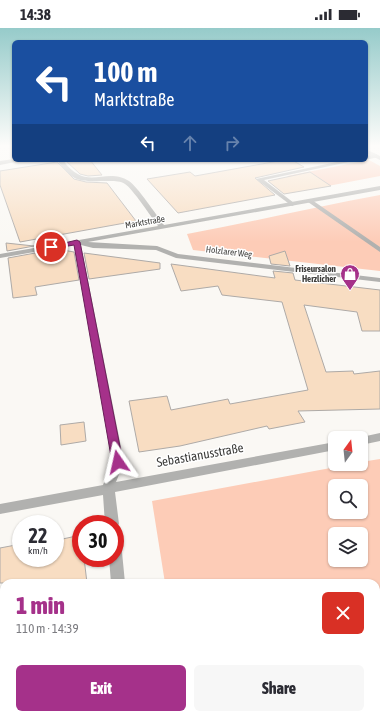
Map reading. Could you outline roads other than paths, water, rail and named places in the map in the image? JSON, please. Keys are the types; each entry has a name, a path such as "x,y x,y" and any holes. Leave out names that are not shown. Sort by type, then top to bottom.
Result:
{"street":[{"path":"88,177 114,178 128,183 163,228"},
{"path":"268,177 259,179 292,204"},
{"name":"Marktstraße","path":"0,256 380,188"},
{"path":"310,201 380,250"},
{"path":"77,242 118,462 108,488 111,515"},
{"name":"Holzlarer Weg","path":"77,242 93,246 157,248 176,256 380,280"},
{"path":"368,440 380,437"},
{"name":"Sebastianusstraße","path":"0,509 328,447"},
{"path":"116,567 118,579"}],"place":[{"name":"Friseursalon Herzlicher","path":"350,291"}]}
